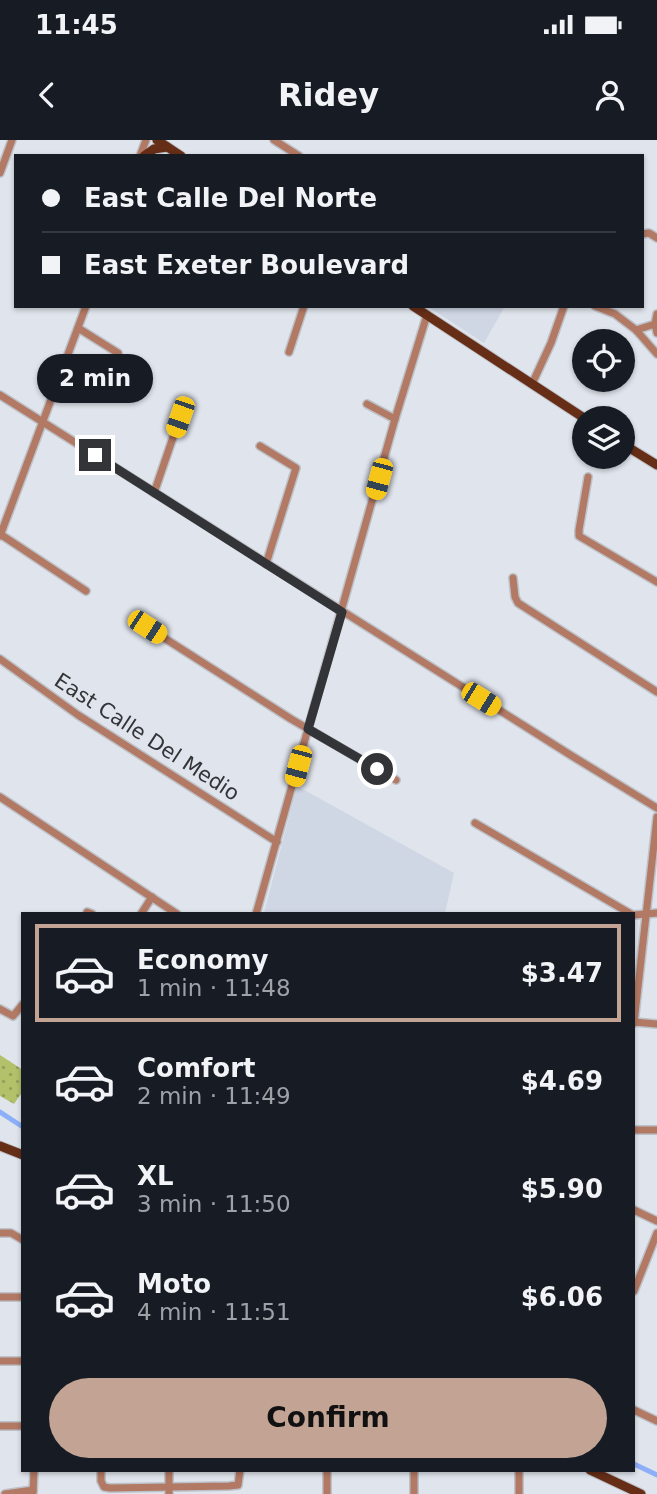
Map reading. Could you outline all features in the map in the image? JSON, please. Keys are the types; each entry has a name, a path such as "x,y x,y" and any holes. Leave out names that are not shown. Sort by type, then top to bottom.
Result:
{"main road":[{"path":"157,140 178,154"},
{"path":"146,154 167,147"},
{"path":"416,308 572,410"},
{"path":"635,451 657,465"},
{"path":"0,1146 21,1154"},
{"path":"594,1472 641,1494"}],"street":[{"path":"0,173 12,140"},
{"path":"274,140 296,154"},
{"path":"649,232 657,238"},
{"path":"85,308 0,535 86,591"},
{"path":"289,352 303,308"},
{"path":"532,384 563,308"},
{"path":"600,308 614,314 636,330 657,354"},
{"path":"657,314 657,333"},
{"path":"257,912 395,419 427,315"},
{"path":"636,330 655,324"},
{"path":"78,328 118,353"},
{"path":"0,395 657,808"},
{"path":"367,404 395,419"},
{"path":"154,493 180,417"},
{"path":"260,446 296,468 266,564"},
{"path":"588,477 578,534 657,582"},
{"path":"513,578 518,603 657,692"},
{"path":"147,627 308,729 396,780"},
{"name":"East Calle Del Medio","path":"0,659 78,715 276,842"},
{"path":"0,797 174,912"},
{"path":"635,1012 657,817"},
{"path":"475,823 629,912"},
{"path":"142,912 152,897"},
{"path":"635,914 657,913"},
{"path":"0,1009 13,1016 21,1006"},
{"path":"635,1022 657,1024"},
{"path":"635,1130 657,1130"},
{"path":"635,1210 657,1221"},
{"path":"0,1233 21,1239"},
{"path":"635,1288 657,1233"},
{"path":"0,1297 21,1297"},
{"path":"0,1361 21,1361"},
{"path":"635,1410 657,1421"},
{"path":"0,1426 21,1426"},
{"path":"5,1494 33,1492 34,1472"},
{"path":"101,1472 104,1487 169,1491 238,1485 240,1472"},
{"path":"169,1472 169,1491"},
{"path":"327,1472 327,1494"},
{"path":"414,1472 414,1494"},
{"path":"519,1472 519,1494"}],"shaded area":[{"path":"430,308 504,308 484,343"},
{"path":"297,786 454,873 445,912 264,912"}],"green space":[{"path":"0,1055 21,1069 21,1094 14,1104 0,1096"}],"waterway":[{"path":"0,1112 21,1126"},
{"path":"635,1464 657,1475"}],"route":[{"path":"95,455 342,612 308,729 377,769"}]}
